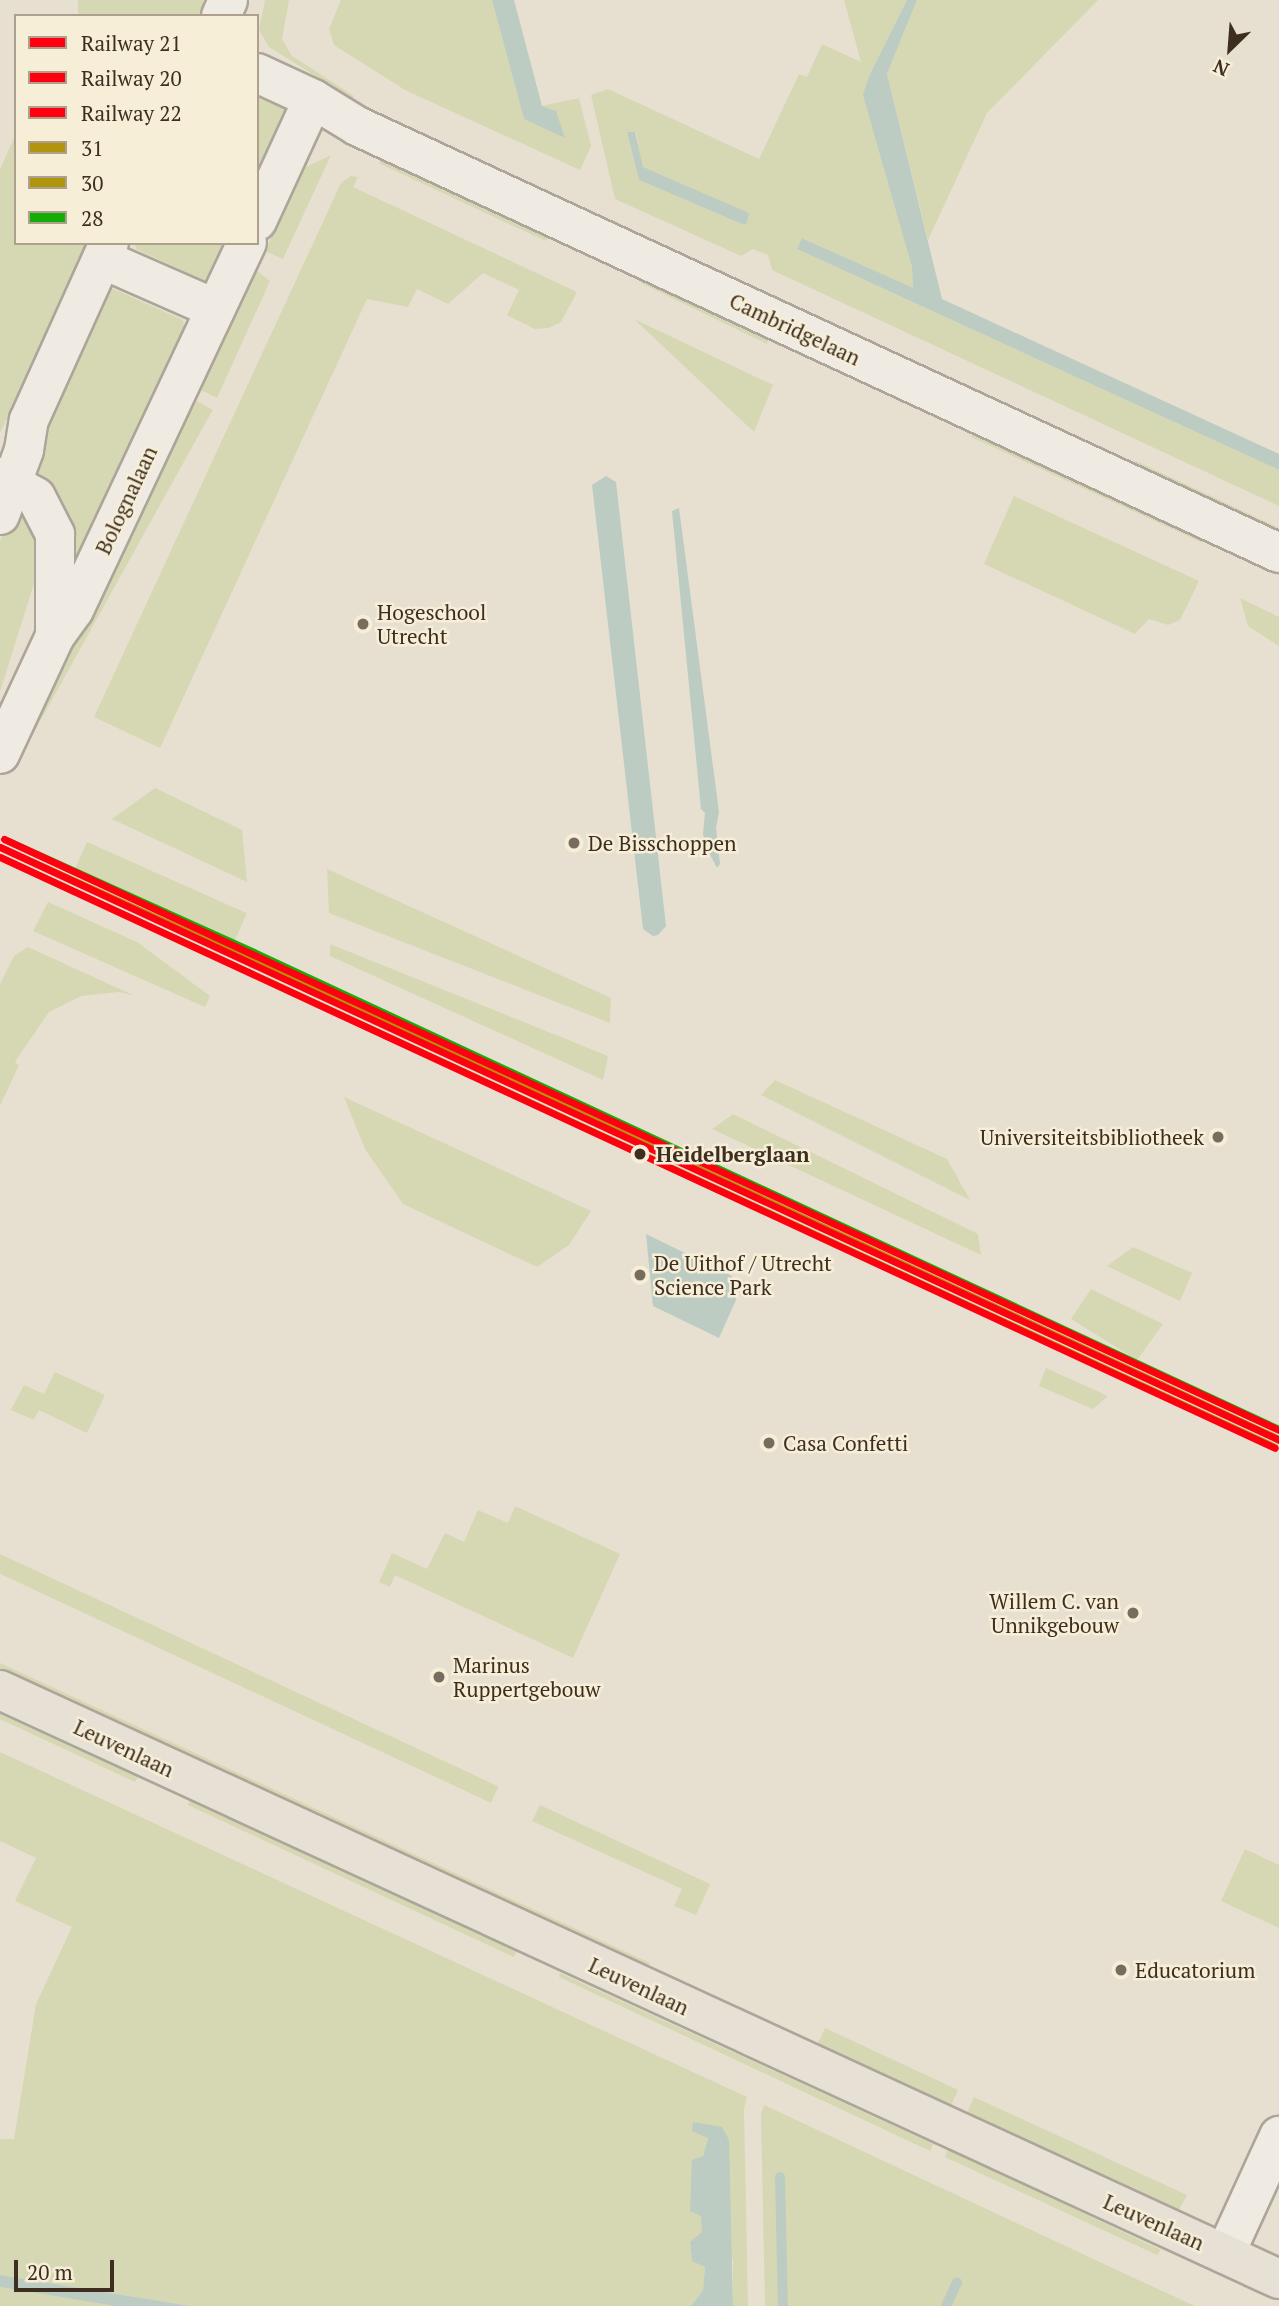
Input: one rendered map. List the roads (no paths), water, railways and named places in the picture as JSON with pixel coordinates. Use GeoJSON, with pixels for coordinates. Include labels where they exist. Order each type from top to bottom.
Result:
{"type":"FeatureCollection","features":[{"type":"Feature","properties":{"kind":"main road","name":"Leuvenlaan"},"geometry":{"type":"LineString","coordinates":[[0,1690],[1279,2279]]}},
{"type":"Feature","properties":{"kind":"street"},"geometry":{"type":"LineString","coordinates":[[259,75],[313,99],[259,217]]}},
{"type":"Feature","properties":{"kind":"street","name":"Cambridgelaan"},"geometry":{"type":"LineString","coordinates":[[313,99],[357,126],[1279,553]]}},
{"type":"Feature","properties":{"kind":"street","name":"Bolognalaan"},"geometry":{"type":"LineString","coordinates":[[0,754],[55,636],[74,610],[246,245]]}},
{"type":"Feature","properties":{"kind":"street"},"geometry":{"type":"LineString","coordinates":[[55,636],[55,534],[36,497],[2,480],[106,251],[216,309]]}},
{"type":"Feature","properties":{"kind":"street"},"geometry":{"type":"LineString","coordinates":[[1225,2254],[1279,2136]]}},
{"type":"Feature","properties":{"kind":"waterway"},"geometry":{"type":"LineString","coordinates":[[780,2177],[783,2306]]}},
{"type":"Feature","properties":{"kind":"waterway"},"geometry":{"type":"LineString","coordinates":[[946,2306],[957,2282]]}},
{"type":"Feature","properties":{"kind":"rail line","name":"22"},"geometry":{"type":"LineString","coordinates":[[4,839],[1279,1430]]}},
{"type":"Feature","properties":{"kind":"rail line","name":"21"},"geometry":{"type":"LineString","coordinates":[[0,847],[1279,1440]]}},
{"type":"Feature","properties":{"kind":"rail line","name":"20"},"geometry":{"type":"LineString","coordinates":[[0,857],[1275,1448]]}},
{"type":"Feature","properties":{"kind":"place","name":"Hogeschool Utrecht"},"geometry":{"type":"Point","coordinates":[363,624]}},
{"type":"Feature","properties":{"kind":"place","name":"De Bisschoppen"},"geometry":{"type":"Point","coordinates":[574,843]}},
{"type":"Feature","properties":{"kind":"place","name":"Universiteitsbibliotheek"},"geometry":{"type":"Point","coordinates":[1218,1137]}},
{"type":"Feature","properties":{"kind":"place","name":"Heidelberglaan"},"geometry":{"type":"Point","coordinates":[640,1154]}},
{"type":"Feature","properties":{"kind":"place","name":"De Uithof / Utrecht Science Park"},"geometry":{"type":"Point","coordinates":[640,1275]}},
{"type":"Feature","properties":{"kind":"place","name":"Casa Confetti"},"geometry":{"type":"Point","coordinates":[769,1443]}},
{"type":"Feature","properties":{"kind":"place","name":"Willem C. van Unnikgebouw"},"geometry":{"type":"Point","coordinates":[1133,1613]}},
{"type":"Feature","properties":{"kind":"place","name":"Marinus Ruppertgebouw"},"geometry":{"type":"Point","coordinates":[439,1677]}},
{"type":"Feature","properties":{"kind":"place","name":"Educatorium"},"geometry":{"type":"Point","coordinates":[1121,1970]}}]}
